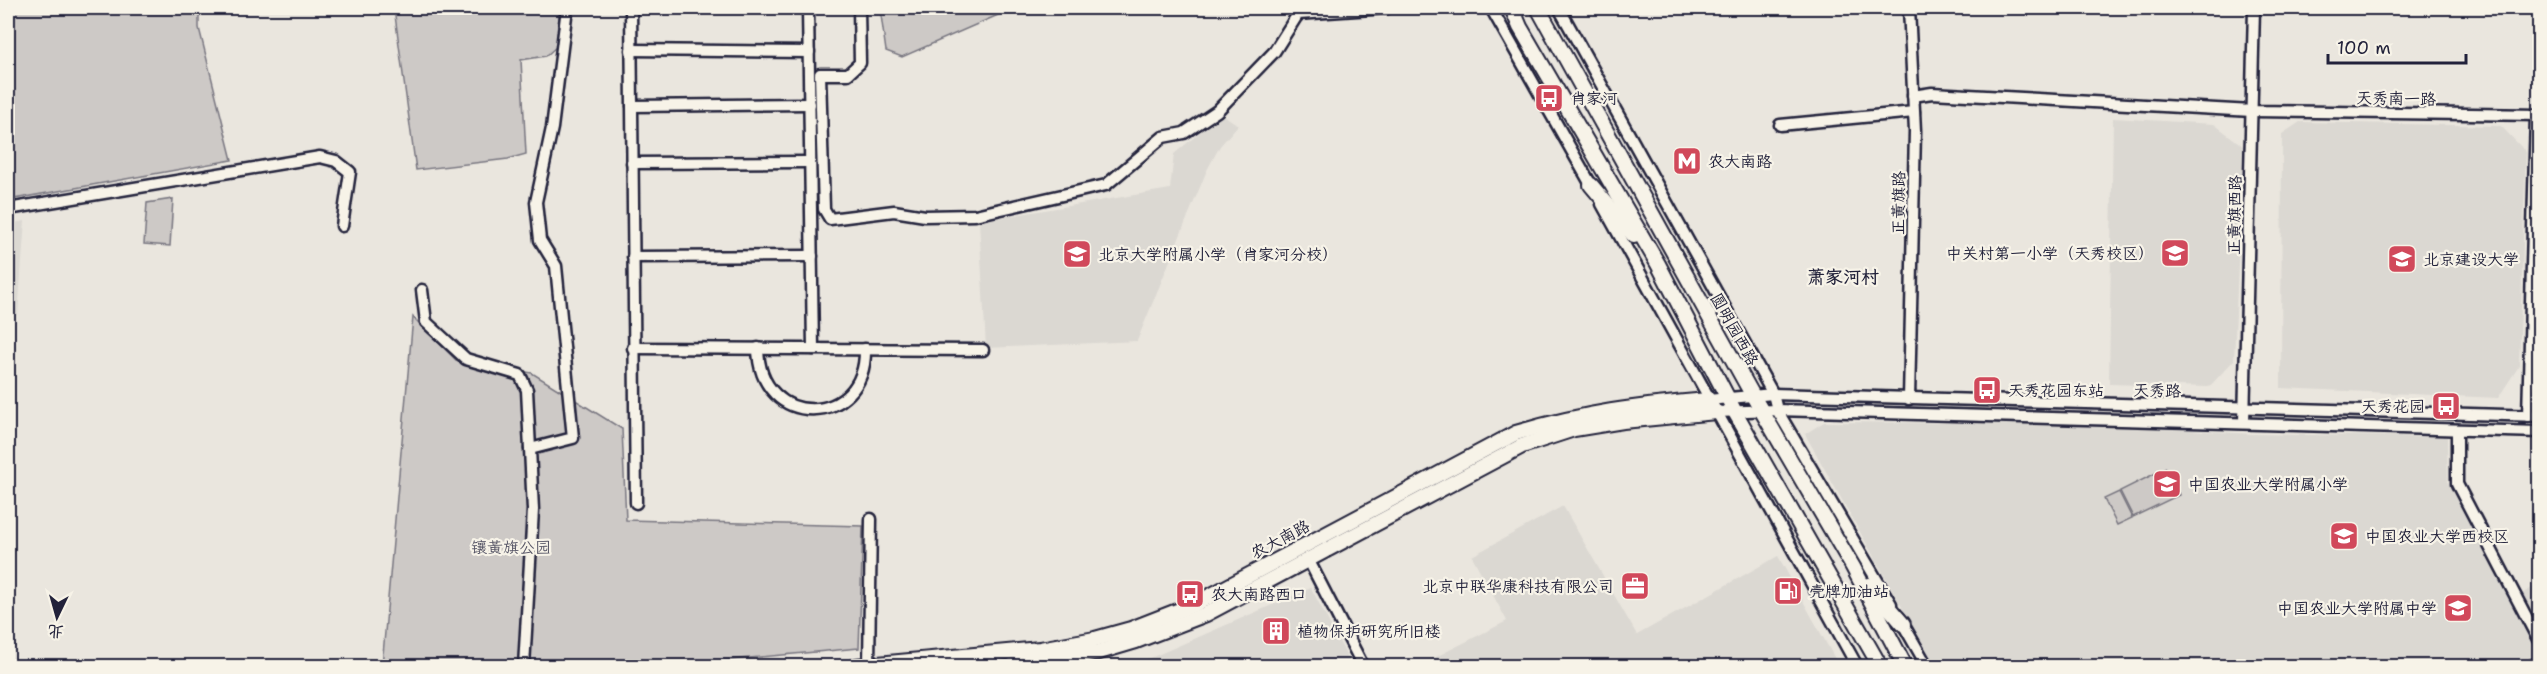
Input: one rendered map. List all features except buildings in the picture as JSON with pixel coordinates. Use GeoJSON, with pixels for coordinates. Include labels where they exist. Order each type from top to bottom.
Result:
{"type":"FeatureCollection","features":[{"type":"Feature","properties":{"kind":"main road"},"geometry":{"type":"LineString","coordinates":[[1507,8],[1658,264],[1727,398],[1880,666]]}},
{"type":"Feature","properties":{"kind":"main road"},"geometry":{"type":"LineString","coordinates":[[1512,8],[1520,27]]}},
{"type":"Feature","properties":{"kind":"main road","name":"圆明园西路"},"geometry":{"type":"LineString","coordinates":[[1540,8],[1753,396],[1854,567],[1905,666]]}},
{"type":"Feature","properties":{"kind":"main road"},"geometry":{"type":"LineString","coordinates":[[1591,185],[1658,264]]}},
{"type":"Feature","properties":{"kind":"main road","name":"农大南路"},"geometry":{"type":"LineString","coordinates":[[862,666],[1040,649],[1131,629],[1195,604],[1516,433],[1571,417],[1622,407],[1708,400]]}},
{"type":"Feature","properties":{"kind":"main road","name":"农大南路"},"geometry":{"type":"LineString","coordinates":[[1012,666],[1099,652],[1170,630],[1206,614],[1522,446],[1574,429],[1613,422],[1716,412]]}},
{"type":"Feature","properties":{"kind":"main road"},"geometry":{"type":"LineString","coordinates":[[1854,567],[1903,624]]}},
{"type":"Feature","properties":{"kind":"street"},"geometry":{"type":"LineString","coordinates":[[530,449],[573,438],[556,266],[540,240],[536,202],[552,128],[567,8]]}},
{"type":"Feature","properties":{"kind":"street"},"geometry":{"type":"LineString","coordinates":[[631,8],[636,503]]}},
{"type":"Feature","properties":{"kind":"street"},"geometry":{"type":"LineString","coordinates":[[808,8],[813,349]]}},
{"type":"Feature","properties":{"kind":"street"},"geometry":{"type":"LineString","coordinates":[[859,8],[860,63],[848,74],[820,74],[824,209],[830,219],[894,211],[925,216],[975,215],[1106,185],[1163,137],[1184,134],[1217,111],[1274,52],[1298,14],[1387,8]]}},
{"type":"Feature","properties":{"kind":"street"},"geometry":{"type":"LineString","coordinates":[[1491,8],[1857,666]]}},
{"type":"Feature","properties":{"kind":"street","name":"圆明园西路"},"geometry":{"type":"LineString","coordinates":[[1559,8],[1773,394],[1777,410]]}},
{"type":"Feature","properties":{"kind":"street","name":"正黄旗路"},"geometry":{"type":"LineString","coordinates":[[1909,8],[1914,112],[1909,399]]}},
{"type":"Feature","properties":{"kind":"street","name":"正黄旗西路"},"geometry":{"type":"LineString","coordinates":[[2244,423],[2254,8]]}},
{"type":"Feature","properties":{"kind":"street"},"geometry":{"type":"LineString","coordinates":[[631,50],[809,52]]}},
{"type":"Feature","properties":{"kind":"street","name":"天秀南一路"},"geometry":{"type":"LineString","coordinates":[[1913,96],[1932,93],[2069,99],[2252,111],[2538,115]]}},
{"type":"Feature","properties":{"kind":"street"},"geometry":{"type":"LineString","coordinates":[[632,106],[810,104]]}},
{"type":"Feature","properties":{"kind":"street"},"geometry":{"type":"LineString","coordinates":[[1780,125],[1914,112]]}},
{"type":"Feature","properties":{"kind":"street"},"geometry":{"type":"LineString","coordinates":[[2528,416],[2538,115]]}},
{"type":"Feature","properties":{"kind":"street"},"geometry":{"type":"LineString","coordinates":[[8,208],[320,157],[336,161],[350,172],[342,226]]}},
{"type":"Feature","properties":{"kind":"street"},"geometry":{"type":"LineString","coordinates":[[632,163],[810,162]]}},
{"type":"Feature","properties":{"kind":"street"},"geometry":{"type":"LineString","coordinates":[[633,257],[812,256]]}},
{"type":"Feature","properties":{"kind":"street"},"geometry":{"type":"LineString","coordinates":[[422,290],[426,322],[466,358],[520,375],[527,390],[533,510],[524,666]]}},
{"type":"Feature","properties":{"kind":"street"},"geometry":{"type":"LineString","coordinates":[[633,348],[983,350]]}},
{"type":"Feature","properties":{"kind":"street"},"geometry":{"type":"LineString","coordinates":[[758,348],[760,371],[767,387],[779,399],[794,407],[811,410],[828,408],[843,400],[855,387],[863,372],[865,349]]}},
{"type":"Feature","properties":{"kind":"street","name":"天秀路"},"geometry":{"type":"LineString","coordinates":[[1708,400],[1773,394],[2540,416]]}},
{"type":"Feature","properties":{"kind":"street"},"geometry":{"type":"LineString","coordinates":[[1777,410],[1927,666]]}},
{"type":"Feature","properties":{"kind":"street","name":"天秀路"},"geometry":{"type":"LineString","coordinates":[[1716,412],[1777,410],[2540,432]]}},
{"type":"Feature","properties":{"kind":"street"},"geometry":{"type":"LineString","coordinates":[[2457,430],[2457,484],[2540,643]]}},
{"type":"Feature","properties":{"kind":"street"},"geometry":{"type":"LineString","coordinates":[[862,666],[871,519]]}},
{"type":"Feature","properties":{"kind":"street"},"geometry":{"type":"LineString","coordinates":[[1308,559],[1363,666]]}},
{"type":"Feature","properties":{"kind":"street"},"geometry":{"type":"LineString","coordinates":[[2531,666],[2540,662]]}},
{"type":"Feature","properties":{"kind":"shaded area","name":"北京大学附属小学（肖家河分校）"},"geometry":{"type":"Polygon","coordinates":[[[1222,114],[1238,125],[1220,146],[1207,170],[1137,341],[986,348],[979,221],[1170,189],[1174,154],[1222,114]]]}},
{"type":"Feature","properties":{"kind":"shaded area","name":"中关村第一小学（天秀校区）"},"geometry":{"type":"Polygon","coordinates":[[[2113,118],[2214,124],[2243,146],[2234,360],[2209,387],[2109,384],[2113,118]]]}},
{"type":"Feature","properties":{"kind":"shaded area","name":"北京建设大学"},"geometry":{"type":"Polygon","coordinates":[[[2300,122],[2501,126],[2526,152],[2519,366],[2498,398],[2281,388],[2282,134],[2300,122]]]}},
{"type":"Feature","properties":{"kind":"shaded area"},"geometry":{"type":"Polygon","coordinates":[[[25,221],[18,315],[8,314],[8,224],[25,221]]]}},
{"type":"Feature","properties":{"kind":"shaded area","name":"中国农业大学西校区"},"geometry":{"type":"Polygon","coordinates":[[[1824,422],[2099,424],[2252,434],[2447,437],[2448,483],[2489,554],[2518,596],[2539,584],[2539,666],[1935,666],[1805,434],[1824,422]]]}},
{"type":"Feature","properties":{"kind":"shaded area"},"geometry":{"type":"Polygon","coordinates":[[[1563,506],[1637,635],[1778,556],[1839,666],[1418,666],[1507,621],[1472,556],[1563,506]]]}},
{"type":"Feature","properties":{"kind":"shaded area"},"geometry":{"type":"Polygon","coordinates":[[[1311,588],[1352,666],[1129,666],[1139,663],[1311,588]]]}},
{"type":"Feature","properties":{"kind":"green space"},"geometry":{"type":"Polygon","coordinates":[[[8,8],[199,8],[199,28],[232,160],[8,200],[8,8]]]}},
{"type":"Feature","properties":{"kind":"green space"},"geometry":{"type":"Polygon","coordinates":[[[394,8],[560,8],[556,47],[546,56],[521,60],[526,154],[508,159],[416,170],[394,8]]]}},
{"type":"Feature","properties":{"kind":"green space"},"geometry":{"type":"Polygon","coordinates":[[[880,8],[996,8],[998,15],[902,57],[886,51],[880,8]]]}},
{"type":"Feature","properties":{"kind":"green space"},"geometry":{"type":"Polygon","coordinates":[[[173,199],[170,246],[144,244],[147,203],[173,199]]]}},
{"type":"Feature","properties":{"kind":"green space","name":"镶黄旗公园"},"geometry":{"type":"Polygon","coordinates":[[[413,317],[456,360],[532,373],[622,429],[626,520],[863,526],[859,648],[664,666],[382,666],[413,317]]]}},
{"type":"Feature","properties":{"kind":"green space"},"geometry":{"type":"Polygon","coordinates":[[[2166,468],[2179,495],[2133,517],[2120,491],[2166,468]]]}},
{"type":"Feature","properties":{"kind":"green space"},"geometry":{"type":"Polygon","coordinates":[[[2119,492],[2132,518],[2117,525],[2104,499],[2119,492]]]}},
{"type":"Feature","properties":{"kind":"place","name":"肖家河"},"geometry":{"type":"Point","coordinates":[1549,98]}},
{"type":"Feature","properties":{"kind":"place","name":"农大南路"},"geometry":{"type":"Point","coordinates":[1687,161]}},
{"type":"Feature","properties":{"kind":"place","name":"中关村第一小学（天秀校区）"},"geometry":{"type":"Point","coordinates":[2175,253]}},
{"type":"Feature","properties":{"kind":"place","name":"北京大学附属小学（肖家河分校）"},"geometry":{"type":"Point","coordinates":[1077,254]}},
{"type":"Feature","properties":{"kind":"place","name":"北京建设大学"},"geometry":{"type":"Point","coordinates":[2402,259]}},
{"type":"Feature","properties":{"kind":"place","name":"天秀花园东站"},"geometry":{"type":"Point","coordinates":[1987,390]}},
{"type":"Feature","properties":{"kind":"place","name":"天秀花园"},"geometry":{"type":"Point","coordinates":[2446,406]}},
{"type":"Feature","properties":{"kind":"place","name":"中国农业大学附属小学"},"geometry":{"type":"Point","coordinates":[2167,484]}},
{"type":"Feature","properties":{"kind":"place","name":"中国农业大学西校区"},"geometry":{"type":"Point","coordinates":[2344,536]}},
{"type":"Feature","properties":{"kind":"place","name":"北京中联华康科技有限公司"},"geometry":{"type":"Point","coordinates":[1635,586]}},
{"type":"Feature","properties":{"kind":"place","name":"壳牌加油站"},"geometry":{"type":"Point","coordinates":[1788,591]}},
{"type":"Feature","properties":{"kind":"place","name":"农大南路西口"},"geometry":{"type":"Point","coordinates":[1190,594]}},
{"type":"Feature","properties":{"kind":"place","name":"中国农业大学附属中学"},"geometry":{"type":"Point","coordinates":[2458,608]}},
{"type":"Feature","properties":{"kind":"place","name":"植物保护研究所旧楼"},"geometry":{"type":"Point","coordinates":[1276,631]}},
{"type":"Feature","properties":{"kind":"district","name":"萧家河村"},"geometry":{"type":"Point","coordinates":[1843,277]}}]}
